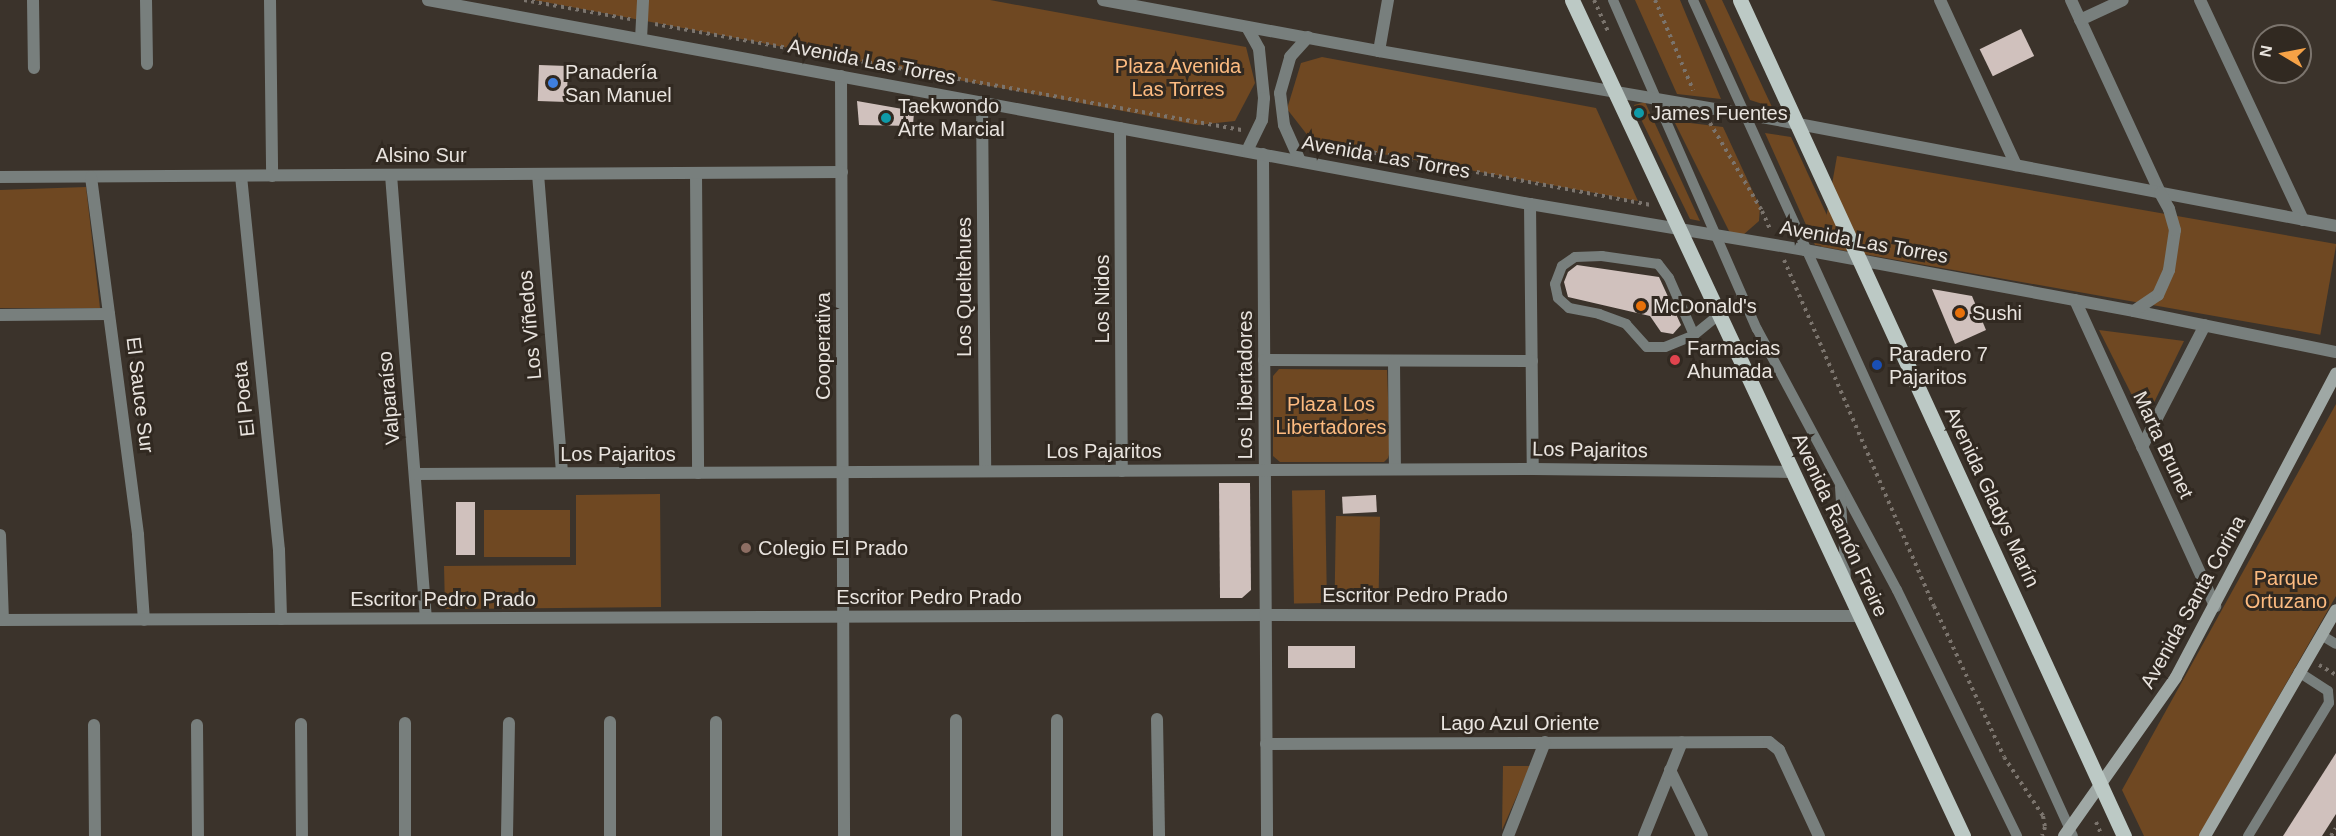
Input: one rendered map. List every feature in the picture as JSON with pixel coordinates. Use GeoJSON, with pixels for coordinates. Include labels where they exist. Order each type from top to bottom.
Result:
{"type":"FeatureCollection","features":[{"type":"Feature","properties":{"kind":"main road"},"geometry":{"type":"LineString","coordinates":[[1572,0],[1613,91],[1682,230]]}},
{"type":"Feature","properties":{"kind":"main road","name":"Avenida Gladys Marín"},"geometry":{"type":"LineString","coordinates":[[1740,0],[1862,261],[2124,836]]}},
{"type":"Feature","properties":{"kind":"main road","name":"Avenida Ramón Freire"},"geometry":{"type":"LineString","coordinates":[[1682,230],[1848,593],[1963,836]]}},
{"type":"Feature","properties":{"kind":"main road","name":"Avenida Santa Corina"},"geometry":{"type":"LineString","coordinates":[[2069,833],[2100,782],[2162,701],[2215,606],[2336,374]]}},
{"type":"Feature","properties":{"kind":"main road"},"geometry":{"type":"LineString","coordinates":[[2205,836],[2336,610]]}},
{"type":"Feature","properties":{"kind":"street"},"geometry":{"type":"LineString","coordinates":[[33,0],[34,69]]}},
{"type":"Feature","properties":{"kind":"street"},"geometry":{"type":"LineString","coordinates":[[146,0],[147,64]]}},
{"type":"Feature","properties":{"kind":"street"},"geometry":{"type":"LineString","coordinates":[[270,0],[272,176]]}},
{"type":"Feature","properties":{"kind":"street","name":"Avenida Las Torres"},"geometry":{"type":"LineString","coordinates":[[428,0],[1530,204],[1805,250],[2134,311],[2336,352]]}},
{"type":"Feature","properties":{"kind":"street"},"geometry":{"type":"LineString","coordinates":[[641,39],[643,0]]}},
{"type":"Feature","properties":{"kind":"street"},"geometry":{"type":"LineString","coordinates":[[1103,0],[1136,3],[1247,27],[1798,123],[2336,226]]}},
{"type":"Feature","properties":{"kind":"street"},"geometry":{"type":"LineString","coordinates":[[1380,51],[1388,0]]}},
{"type":"Feature","properties":{"kind":"street"},"geometry":{"type":"LineString","coordinates":[[1940,0],[2016,165]]}},
{"type":"Feature","properties":{"kind":"street"},"geometry":{"type":"LineString","coordinates":[[2071,0],[2169,209],[2175,230],[2169,270],[2158,295],[2134,311]]}},
{"type":"Feature","properties":{"kind":"street"},"geometry":{"type":"LineString","coordinates":[[2080,20],[2123,0]]}},
{"type":"Feature","properties":{"kind":"street"},"geometry":{"type":"LineString","coordinates":[[2200,0],[2303,220]]}},
{"type":"Feature","properties":{"kind":"street"},"geometry":{"type":"LineString","coordinates":[[1247,27],[1258,49],[1263,109],[1257,133],[1247,152]]}},
{"type":"Feature","properties":{"kind":"street"},"geometry":{"type":"LineString","coordinates":[[1300,161],[1281,113],[1282,80],[1290,57],[1308,38]]}},
{"type":"Feature","properties":{"kind":"street","name":"Cooperativa"},"geometry":{"type":"LineString","coordinates":[[841,76],[844,836]]}},
{"type":"Feature","properties":{"kind":"street","name":"Los Queltehues"},"geometry":{"type":"LineString","coordinates":[[982,102],[985,471]]}},
{"type":"Feature","properties":{"kind":"street","name":"Los Nidos"},"geometry":{"type":"LineString","coordinates":[[1120,128],[1122,471]]}},
{"type":"Feature","properties":{"kind":"street","name":"Los Libertadores"},"geometry":{"type":"LineString","coordinates":[[1263,154],[1266,836]]}},
{"type":"Feature","properties":{"kind":"street","name":"Alsino Sur"},"geometry":{"type":"LineString","coordinates":[[0,177],[842,172]]}},
{"type":"Feature","properties":{"kind":"street"},"geometry":{"type":"LineString","coordinates":[[696,173],[698,473]]}},
{"type":"Feature","properties":{"kind":"street","name":"Los Viñedos"},"geometry":{"type":"LineString","coordinates":[[538,174],[562,473]]}},
{"type":"Feature","properties":{"kind":"street","name":"Valparaíso"},"geometry":{"type":"LineString","coordinates":[[391,175],[426,618]]}},
{"type":"Feature","properties":{"kind":"street","name":"El Poeta"},"geometry":{"type":"LineString","coordinates":[[241,176],[279,550],[281,619]]}},
{"type":"Feature","properties":{"kind":"street","name":"El Sauce Sur"},"geometry":{"type":"LineString","coordinates":[[91,177],[140,553],[144,620]]}},
{"type":"Feature","properties":{"kind":"street"},"geometry":{"type":"LineString","coordinates":[[1530,204],[1533,469]]}},
{"type":"Feature","properties":{"kind":"street","name":"Marta Brunet"},"geometry":{"type":"LineString","coordinates":[[2075,300],[2215,606]]}},
{"type":"Feature","properties":{"kind":"street"},"geometry":{"type":"LineString","coordinates":[[0,315],[110,314]]}},
{"type":"Feature","properties":{"kind":"street"},"geometry":{"type":"LineString","coordinates":[[2142,447],[2205,325]]}},
{"type":"Feature","properties":{"kind":"street"},"geometry":{"type":"LineString","coordinates":[[1264,360],[1532,361]]}},
{"type":"Feature","properties":{"kind":"street"},"geometry":{"type":"LineString","coordinates":[[1394,361],[1395,469]]}},
{"type":"Feature","properties":{"kind":"street","name":"Los Pajaritos"},"geometry":{"type":"LineString","coordinates":[[414,474],[1395,469],[1794,472]]}},
{"type":"Feature","properties":{"kind":"street"},"geometry":{"type":"LineString","coordinates":[[0,535],[2,620]]}},
{"type":"Feature","properties":{"kind":"street","name":"Escritor Pedro Prado"},"geometry":{"type":"LineString","coordinates":[[2,620],[1265,615],[1859,616]]}},
{"type":"Feature","properties":{"kind":"street"},"geometry":{"type":"LineString","coordinates":[[1157,719],[1158,836]]}},
{"type":"Feature","properties":{"kind":"street"},"geometry":{"type":"LineString","coordinates":[[956,720],[956,836]]}},
{"type":"Feature","properties":{"kind":"street"},"geometry":{"type":"LineString","coordinates":[[1057,720],[1057,836]]}},
{"type":"Feature","properties":{"kind":"street"},"geometry":{"type":"LineString","coordinates":[[610,722],[610,836]]}},
{"type":"Feature","properties":{"kind":"street"},"geometry":{"type":"LineString","coordinates":[[716,722],[716,836]]}},
{"type":"Feature","properties":{"kind":"street"},"geometry":{"type":"LineString","coordinates":[[405,723],[405,836]]}},
{"type":"Feature","properties":{"kind":"street"},"geometry":{"type":"LineString","coordinates":[[507,836],[508,723]]}},
{"type":"Feature","properties":{"kind":"street"},"geometry":{"type":"LineString","coordinates":[[301,724],[302,836]]}},
{"type":"Feature","properties":{"kind":"street"},"geometry":{"type":"LineString","coordinates":[[94,725],[95,836]]}},
{"type":"Feature","properties":{"kind":"street"},"geometry":{"type":"LineString","coordinates":[[197,725],[198,836]]}},
{"type":"Feature","properties":{"kind":"street","name":"Lago Azul Oriente"},"geometry":{"type":"LineString","coordinates":[[1266,744],[1764,741],[1773,743],[1779,750],[1819,836]]}},
{"type":"Feature","properties":{"kind":"street"},"geometry":{"type":"LineString","coordinates":[[1508,836],[1545,742]]}},
{"type":"Feature","properties":{"kind":"street"},"geometry":{"type":"LineString","coordinates":[[1644,836],[1682,742]]}},
{"type":"Feature","properties":{"kind":"street"},"geometry":{"type":"LineString","coordinates":[[1670,770],[1702,836]]}},
{"type":"Feature","properties":{"kind":"lane"},"geometry":{"type":"LineString","coordinates":[[1613,0],[1757,329],[1897,590],[2017,836]]}},
{"type":"Feature","properties":{"kind":"lane"},"geometry":{"type":"LineString","coordinates":[[1693,0],[2069,833]]}},
{"type":"Feature","properties":{"kind":"lane"},"geometry":{"type":"LineString","coordinates":[[1694,335],[1669,278],[1658,264],[1602,256],[1575,257],[1562,266],[1556,284],[1558,298],[1569,308],[1599,314],[1626,324],[1647,347],[1665,347],[1694,335],[1720,314]]}},
{"type":"Feature","properties":{"kind":"lane"},"geometry":{"type":"LineString","coordinates":[[1840,484],[1848,593]]}},
{"type":"Feature","properties":{"kind":"lane"},"geometry":{"type":"LineString","coordinates":[[2321,635],[2336,644]]}},
{"type":"Feature","properties":{"kind":"lane"},"geometry":{"type":"LineString","coordinates":[[2248,836],[2329,703],[2328,691],[2299,672]]}},
{"type":"Feature","properties":{"kind":"path"},"geometry":{"type":"LineString","coordinates":[[524,0],[1257,133]]}},
{"type":"Feature","properties":{"kind":"path"},"geometry":{"type":"LineString","coordinates":[[1655,0],[1700,106],[1762,211],[1934,606],[2004,757],[2043,816],[2045,827],[2042,836]]}},
{"type":"Feature","properties":{"kind":"path"},"geometry":{"type":"LineString","coordinates":[[1289,137],[1671,209]]}},
{"type":"Feature","properties":{"kind":"path"},"geometry":{"type":"LineString","coordinates":[[2096,822],[2102,836]]}},
{"type":"Feature","properties":{"kind":"path"},"geometry":{"type":"LineString","coordinates":[[2331,836],[2336,828]]}},
{"type":"Feature","properties":{"kind":"green space","name":"Plaza Avenida Las Torres"},"geometry":{"type":"Polygon","coordinates":[[[534,0],[990,0],[1246,47],[1255,83],[1235,121],[1197,125],[534,0]]]}},
{"type":"Feature","properties":{"kind":"green space"},"geometry":{"type":"Polygon","coordinates":[[[1635,0],[1680,0],[1721,99],[1677,94],[1635,0]]]}},
{"type":"Feature","properties":{"kind":"green space"},"geometry":{"type":"Polygon","coordinates":[[[1705,0],[1722,0],[1772,107],[1750,100],[1705,0]]]}},
{"type":"Feature","properties":{"kind":"green space","name":"Plaza Avenida Las Torres"},"geometry":{"type":"Polygon","coordinates":[[[1322,57],[1596,108],[1638,201],[1312,141],[1287,109],[1301,63],[1322,57]]]}},
{"type":"Feature","properties":{"kind":"green space"},"geometry":{"type":"Polygon","coordinates":[[[1645,102],[1700,221],[1690,219],[1634,105],[1645,102]]]}},
{"type":"Feature","properties":{"kind":"green space"},"geometry":{"type":"Polygon","coordinates":[[[1674,121],[1723,127],[1760,207],[1759,221],[1743,235],[1730,233],[1674,121]]]}},
{"type":"Feature","properties":{"kind":"green space"},"geometry":{"type":"Polygon","coordinates":[[[1765,133],[1791,137],[1836,235],[1825,246],[1815,245],[1765,133]]]}},
{"type":"Feature","properties":{"kind":"green space"},"geometry":{"type":"Polygon","coordinates":[[[1837,156],[2336,244],[2320,335],[1821,247],[1837,156]]]}},
{"type":"Feature","properties":{"kind":"green space"},"geometry":{"type":"Polygon","coordinates":[[[86,187],[100,308],[0,308],[0,190],[86,187]]]}},
{"type":"Feature","properties":{"kind":"green space"},"geometry":{"type":"Polygon","coordinates":[[[2099,330],[2184,341],[2145,421],[2099,330]]]}},
{"type":"Feature","properties":{"kind":"green space","name":"Plaza Los Libertadores"},"geometry":{"type":"Polygon","coordinates":[[[1279,369],[1387,370],[1390,451],[1388,458],[1384,462],[1280,462],[1273,456],[1273,376],[1279,369]]]}},
{"type":"Feature","properties":{"kind":"green space","name":"Parque Ortuzano"},"geometry":{"type":"Polygon","coordinates":[[[2336,404],[2336,596],[2199,836],[2144,836],[2122,790],[2336,404]]]}},
{"type":"Feature","properties":{"kind":"green space"},"geometry":{"type":"Polygon","coordinates":[[[1325,490],[1327,603],[1294,604],[1292,491],[1325,490]]]}},
{"type":"Feature","properties":{"kind":"green space"},"geometry":{"type":"Polygon","coordinates":[[[660,494],[661,607],[445,609],[444,566],[576,565],[576,495],[660,494]]]}},
{"type":"Feature","properties":{"kind":"green space"},"geometry":{"type":"Polygon","coordinates":[[[484,510],[570,510],[570,557],[484,557],[484,510]]]}},
{"type":"Feature","properties":{"kind":"green space"},"geometry":{"type":"Polygon","coordinates":[[[1336,516],[1380,517],[1379,592],[1335,591],[1336,516]]]}},
{"type":"Feature","properties":{"kind":"green space"},"geometry":{"type":"Polygon","coordinates":[[[1503,766],[1530,766],[1502,830],[1503,766]]]}},
{"type":"Feature","properties":{"kind":"building"},"geometry":{"type":"Polygon","coordinates":[[[2021,29],[2034,56],[1993,76],[1980,49],[2021,29]]]}},
{"type":"Feature","properties":{"kind":"building","name":"Panadería San Manuel"},"geometry":{"type":"Polygon","coordinates":[[[539,65],[568,66],[567,102],[538,101],[539,65]]]}},
{"type":"Feature","properties":{"kind":"building","name":"Taekwondo Arte Marcial"},"geometry":{"type":"Polygon","coordinates":[[[857,101],[914,111],[913,126],[859,125],[857,101]]]}},
{"type":"Feature","properties":{"kind":"building","name":"McDonald's"},"geometry":{"type":"Polygon","coordinates":[[[1577,265],[1659,277],[1681,325],[1673,334],[1661,332],[1650,316],[1568,297],[1564,282],[1568,272],[1577,265]]]}},
{"type":"Feature","properties":{"kind":"building","name":"Sushi"},"geometry":{"type":"Polygon","coordinates":[[[1932,289],[1972,296],[1986,330],[1955,344],[1932,289]]]}},
{"type":"Feature","properties":{"kind":"building"},"geometry":{"type":"Polygon","coordinates":[[[1219,483],[1250,483],[1251,590],[1242,598],[1220,598],[1219,483]]]}},
{"type":"Feature","properties":{"kind":"building"},"geometry":{"type":"Polygon","coordinates":[[[1376,495],[1377,512],[1343,514],[1342,497],[1376,495]]]}},
{"type":"Feature","properties":{"kind":"building"},"geometry":{"type":"Polygon","coordinates":[[[456,502],[475,502],[475,555],[456,555],[456,502]]]}},
{"type":"Feature","properties":{"kind":"building"},"geometry":{"type":"Polygon","coordinates":[[[1288,646],[1355,646],[1355,668],[1288,668],[1288,646]]]}},
{"type":"Feature","properties":{"kind":"building"},"geometry":{"type":"Polygon","coordinates":[[[2336,753],[2336,814],[2322,836],[2283,836],[2336,753]]]}},
{"type":"Feature","properties":{"kind":"place","name":"Panadería San Manuel"},"geometry":{"type":"Point","coordinates":[553,83]}},
{"type":"Feature","properties":{"kind":"place","name":"James Fuentes"},"geometry":{"type":"Point","coordinates":[1639,113]}},
{"type":"Feature","properties":{"kind":"place","name":"Taekwondo Arte Marcial"},"geometry":{"type":"Point","coordinates":[886,118]}},
{"type":"Feature","properties":{"kind":"place","name":"McDonald's"},"geometry":{"type":"Point","coordinates":[1641,306]}},
{"type":"Feature","properties":{"kind":"place","name":"Sushi"},"geometry":{"type":"Point","coordinates":[1960,313]}},
{"type":"Feature","properties":{"kind":"place","name":"Farmacias Ahumada"},"geometry":{"type":"Point","coordinates":[1675,360]}},
{"type":"Feature","properties":{"kind":"place","name":"Paradero 7 Pajaritos"},"geometry":{"type":"Point","coordinates":[1877,365]}},
{"type":"Feature","properties":{"kind":"place","name":"Colegio El Prado"},"geometry":{"type":"Point","coordinates":[746,548]}}]}
